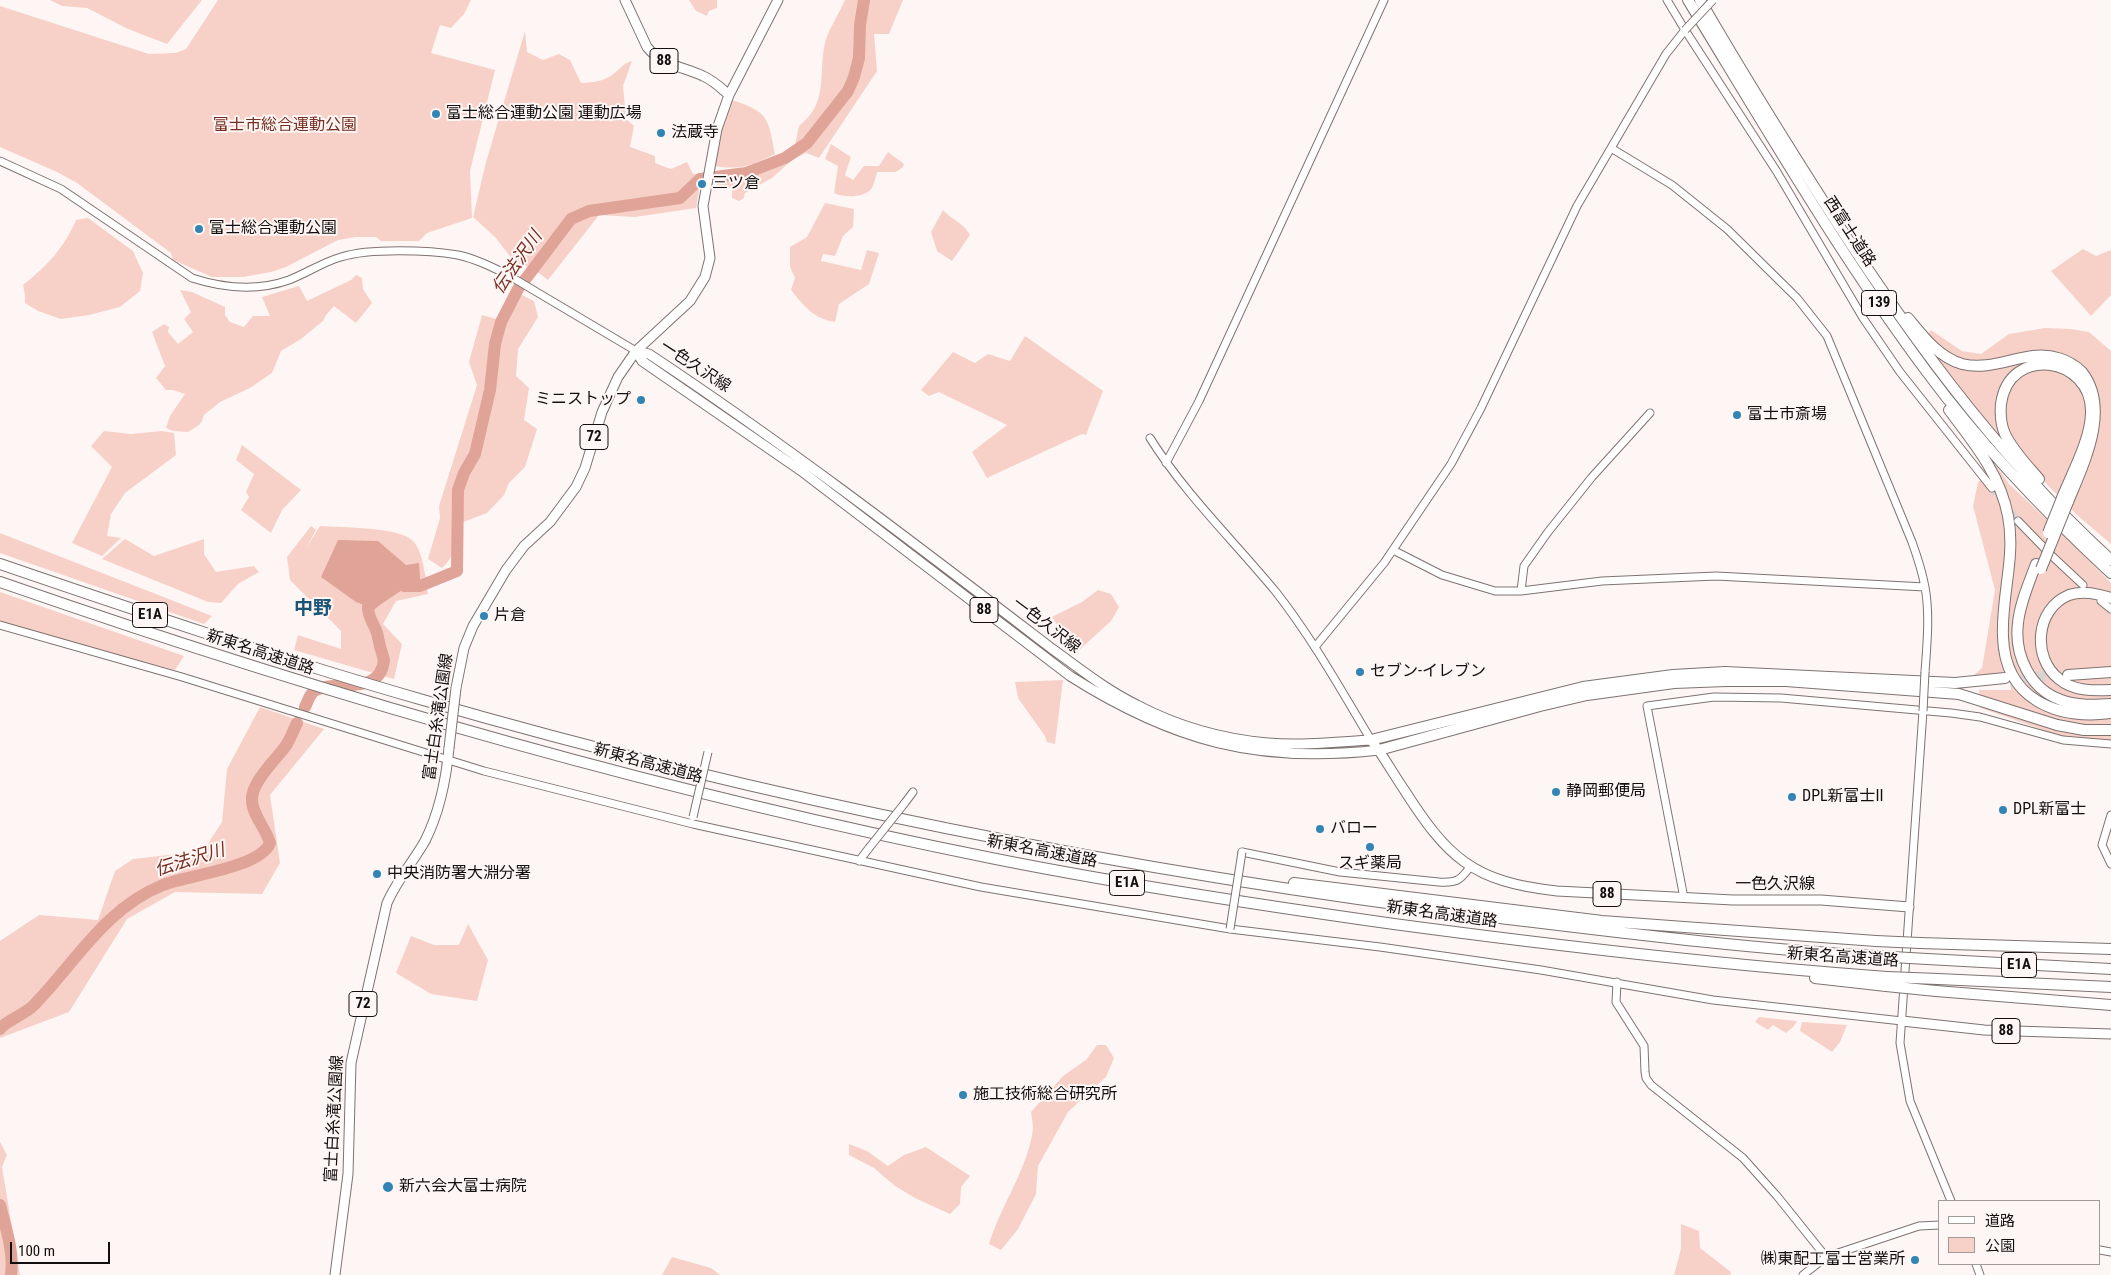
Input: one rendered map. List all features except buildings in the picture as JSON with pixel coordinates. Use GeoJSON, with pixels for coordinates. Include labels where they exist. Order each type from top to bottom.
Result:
{"type":"FeatureCollection","features":[{"type":"Feature","properties":{"kind":"highway","name":"西富士道路"},"geometry":{"type":"LineString","coordinates":[[1688,0],[1783,156],[1851,255],[1927,372],[1974,431],[2063,527],[2111,573]]}},
{"type":"Feature","properties":{"kind":"highway","name":"西富士道路"},"geometry":{"type":"LineString","coordinates":[[1700,0],[1851,255],[1987,431],[2022,471],[2111,560]]}},
{"type":"Feature","properties":{"kind":"highway"},"geometry":{"type":"LineString","coordinates":[[1851,255],[1930,344],[1949,359],[1963,364],[1991,365],[2026,357],[2048,356],[2065,360],[2077,366],[2087,377],[2098,401],[2097,428],[2021,605],[2018,622],[2019,652],[2024,666],[2041,688],[2062,701],[2076,704],[2111,704]]}},
{"type":"Feature","properties":{"kind":"highway"},"geometry":{"type":"LineString","coordinates":[[1851,255],[1926,380],[1981,452],[2000,488],[2008,517],[2011,552],[2003,613],[2003,638],[2007,661],[2014,675],[2034,699],[2057,711],[2083,715],[2111,713]]}},
{"type":"Feature","properties":{"kind":"highway"},"geometry":{"type":"LineString","coordinates":[[2065,500],[2089,430],[2091,405],[2088,394],[2071,372],[2049,364],[2034,364],[2018,372],[2005,389],[2000,415],[2005,433],[2014,450],[2050,491],[2111,553]]}},
{"type":"Feature","properties":{"kind":"highway","name":"新東名高速道路"},"geometry":{"type":"LineString","coordinates":[[0,564],[161,619],[301,663],[622,754],[717,777],[977,834],[1132,864],[1403,906],[1599,930],[1875,956],[2111,970]]}},
{"type":"Feature","properties":{"kind":"highway"},"geometry":{"type":"LineString","coordinates":[[2038,567],[2024,622],[2023,639],[2029,663],[2043,682],[2053,690],[2064,695],[2092,699],[2111,698]]}},
{"type":"Feature","properties":{"kind":"highway","name":"新東名高速道路"},"geometry":{"type":"LineString","coordinates":[[0,582],[293,679],[618,772],[751,806],[992,859],[1189,894],[1562,946],[1886,981],[1938,980],[2111,987]]}},
{"type":"Feature","properties":{"kind":"highway"},"geometry":{"type":"LineString","coordinates":[[2106,599],[2084,592],[2069,595],[2059,601],[2052,608],[2042,625],[2040,641],[2044,659],[2059,680],[2084,690],[2111,690]]}},
{"type":"Feature","properties":{"kind":"highway"},"geometry":{"type":"LineString","coordinates":[[1371,740],[1583,687],[1673,675],[1725,672],[1777,673],[1955,683],[2006,678]]}},
{"type":"Feature","properties":{"kind":"highway"},"geometry":{"type":"LineString","coordinates":[[2068,675],[2111,672]]}},
{"type":"Feature","properties":{"kind":"highway"},"geometry":{"type":"LineString","coordinates":[[1379,750],[1587,695],[1674,683],[1726,681],[1786,681],[1959,694],[2056,725],[2084,730],[2111,730]]}},
{"type":"Feature","properties":{"kind":"highway"},"geometry":{"type":"LineString","coordinates":[[1132,864],[1602,921],[1876,941],[2111,949]]}},
{"type":"Feature","properties":{"kind":"highway"},"geometry":{"type":"LineString","coordinates":[[1886,981],[1936,991],[2111,1005]]}},
{"type":"Feature","properties":{"kind":"main road","name":"88"},"geometry":{"type":"LineString","coordinates":[[625,0],[652,53],[663,60],[703,76],[729,95]]}},
{"type":"Feature","properties":{"kind":"main road","name":"富士白糸滝公園線"},"geometry":{"type":"LineString","coordinates":[[336,1275],[348,1174],[350,1082],[354,1047],[387,903],[396,885],[424,842],[442,802],[456,688],[464,648],[473,626],[514,558],[550,522],[576,487],[585,468],[602,412],[618,377],[636,351],[690,301],[705,278],[710,258],[703,206],[717,129],[729,95],[778,0]]}},
{"type":"Feature","properties":{"kind":"main road","name":"一色久沢線"},"geometry":{"type":"LineString","coordinates":[[636,351],[649,354],[805,461],[1051,648],[1088,675],[1137,705],[1180,723],[1234,738],[1270,743],[1371,740],[1427,825],[1445,846],[1470,867],[1487,876],[1530,888],[1684,898],[1821,900],[1910,907]]}},
{"type":"Feature","properties":{"kind":"main road","name":"一色久沢線"},"geometry":{"type":"LineString","coordinates":[[636,351],[642,361],[800,470],[1063,671],[1107,700],[1134,714],[1178,731],[1205,740],[1253,750],[1312,755],[1379,750]]}},
{"type":"Feature","properties":{"kind":"main road","name":"88"},"geometry":{"type":"LineString","coordinates":[[1902,1021],[1984,1030],[2111,1034]]}},
{"type":"Feature","properties":{"kind":"street"},"geometry":{"type":"LineString","coordinates":[[1166,463],[1199,402],[1384,0]]}},
{"type":"Feature","properties":{"kind":"street"},"geometry":{"type":"LineString","coordinates":[[1667,0],[1777,172],[1868,326],[1900,372],[1992,488]]}},
{"type":"Feature","properties":{"kind":"street"},"geometry":{"type":"LineString","coordinates":[[1316,647],[1393,550],[1451,464],[1481,408],[1577,206],[1666,54],[1713,0]]}},
{"type":"Feature","properties":{"kind":"street"},"geometry":{"type":"LineString","coordinates":[[1611,148],[1672,185],[1727,229],[1797,298],[1827,336],[1912,542],[1925,588],[1928,617],[1900,1043],[1910,1101],[1951,1200]]}},
{"type":"Feature","properties":{"kind":"street"},"geometry":{"type":"LineString","coordinates":[[0,161],[61,189],[192,278],[209,283],[248,287],[277,283],[342,256],[378,251],[457,255],[508,275],[636,351]]}},
{"type":"Feature","properties":{"kind":"street"},"geometry":{"type":"LineString","coordinates":[[1521,591],[1524,566],[1548,532],[1592,477],[1650,413]]}},
{"type":"Feature","properties":{"kind":"street"},"geometry":{"type":"LineString","coordinates":[[1150,438],[1166,463],[1276,593],[1316,647],[1371,740]]}},
{"type":"Feature","properties":{"kind":"street"},"geometry":{"type":"LineString","coordinates":[[2018,520],[2083,585]]}},
{"type":"Feature","properties":{"kind":"street"},"geometry":{"type":"LineString","coordinates":[[1393,550],[1442,575],[1495,591],[1521,591],[1602,581],[1716,576],[1925,588]]}},
{"type":"Feature","properties":{"kind":"street"},"geometry":{"type":"LineString","coordinates":[[2106,599],[2111,609]]}},
{"type":"Feature","properties":{"kind":"street"},"geometry":{"type":"LineString","coordinates":[[0,625],[182,677],[484,771],[859,861],[980,887],[1230,929],[1380,947],[1617,982],[1751,1005],[1902,1021]]}},
{"type":"Feature","properties":{"kind":"street"},"geometry":{"type":"LineString","coordinates":[[1684,898],[1646,706],[1714,697],[1781,698],[1980,717],[2063,740],[2111,744]]}},
{"type":"Feature","properties":{"kind":"street"},"geometry":{"type":"LineString","coordinates":[[693,821],[708,749]]}},
{"type":"Feature","properties":{"kind":"street"},"geometry":{"type":"LineString","coordinates":[[859,861],[913,792]]}},
{"type":"Feature","properties":{"kind":"street"},"geometry":{"type":"LineString","coordinates":[[2111,815],[2102,845],[2111,864]]}},
{"type":"Feature","properties":{"kind":"street"},"geometry":{"type":"LineString","coordinates":[[1230,929],[1242,852],[1340,872],[1453,883],[1463,876],[1470,867]]}},
{"type":"Feature","properties":{"kind":"street"},"geometry":{"type":"LineString","coordinates":[[1617,982],[1616,1002],[1644,1046],[1646,1078],[1651,1085],[1743,1158],[1777,1196],[1826,1257]]}},
{"type":"Feature","properties":{"kind":"street"},"geometry":{"type":"LineString","coordinates":[[1803,1275],[1826,1257],[1919,1226],[1938,1225]]}},
{"type":"Feature","properties":{"kind":"green space"},"geometry":{"type":"Polygon","coordinates":[[[50,0],[202,0],[167,44],[128,29],[87,8],[62,6],[50,0]]]}},
{"type":"Feature","properties":{"kind":"green space","name":"富士市総合運動公園"},"geometry":{"type":"Polygon","coordinates":[[[218,0],[471,0],[464,14],[451,28],[440,25],[431,53],[495,70],[470,171],[472,218],[427,233],[419,241],[381,241],[376,237],[356,237],[338,240],[286,267],[271,272],[243,277],[212,277],[173,260],[171,253],[77,183],[0,147],[0,6],[149,54],[176,53],[186,49],[218,0]]]}},
{"type":"Feature","properties":{"kind":"green space"},"geometry":{"type":"Polygon","coordinates":[[[689,0],[717,0],[717,8],[709,11],[707,16],[696,11],[689,0]]]}},
{"type":"Feature","properties":{"kind":"green space"},"geometry":{"type":"Polygon","coordinates":[[[845,0],[903,0],[889,34],[874,34],[877,71],[819,158],[806,153],[792,160],[772,178],[745,193],[744,198],[739,201],[732,198],[732,188],[717,189],[716,173],[746,176],[794,150],[799,126],[815,108],[819,98],[825,43],[845,0]]]}},
{"type":"Feature","properties":{"kind":"green space"},"geometry":{"type":"Polygon","coordinates":[[[525,31],[527,52],[543,60],[559,54],[570,60],[581,83],[605,79],[632,61],[623,86],[626,119],[634,126],[630,147],[655,156],[655,163],[671,169],[687,162],[693,174],[702,174],[696,208],[635,217],[599,215],[548,280],[531,267],[516,264],[495,237],[473,217],[486,162],[525,31]]]}},
{"type":"Feature","properties":{"kind":"green space"},"geometry":{"type":"Polygon","coordinates":[[[732,100],[753,108],[765,118],[771,132],[775,154],[746,166],[732,168],[714,166],[723,119],[732,100]]]}},
{"type":"Feature","properties":{"kind":"green space"},"geometry":{"type":"Polygon","coordinates":[[[831,144],[851,157],[845,175],[853,180],[864,166],[879,166],[888,152],[904,164],[896,172],[877,172],[872,188],[865,194],[854,196],[838,195],[834,193],[838,166],[825,159],[831,144]]]}},
{"type":"Feature","properties":{"kind":"green space"},"geometry":{"type":"Polygon","coordinates":[[[825,203],[854,209],[853,227],[843,236],[835,256],[823,254],[821,261],[861,270],[867,250],[879,253],[869,284],[839,304],[835,322],[815,315],[791,290],[795,278],[790,267],[790,247],[807,237],[825,203]]]}},
{"type":"Feature","properties":{"kind":"green space"},"geometry":{"type":"Polygon","coordinates":[[[943,210],[965,227],[970,235],[952,261],[937,251],[931,232],[943,210]]]}},
{"type":"Feature","properties":{"kind":"green space"},"geometry":{"type":"Polygon","coordinates":[[[88,218],[133,251],[143,273],[140,291],[120,307],[89,315],[61,319],[38,311],[25,303],[23,285],[54,256],[76,220],[88,218]]]}},
{"type":"Feature","properties":{"kind":"green space"},"geometry":{"type":"Polygon","coordinates":[[[2083,249],[2096,256],[2111,250],[2111,295],[2091,316],[2051,271],[2083,249]]]}},
{"type":"Feature","properties":{"kind":"green space"},"geometry":{"type":"Polygon","coordinates":[[[356,275],[362,278],[363,289],[372,303],[356,323],[334,306],[323,321],[301,339],[281,351],[272,373],[250,388],[220,402],[204,415],[199,425],[188,432],[173,431],[166,428],[170,416],[185,394],[166,390],[156,378],[165,366],[152,332],[164,324],[169,327],[168,332],[178,344],[193,332],[184,319],[191,312],[180,290],[192,292],[225,307],[225,315],[230,322],[244,327],[253,316],[270,316],[262,297],[299,286],[307,301],[351,280],[356,275]]]}},
{"type":"Feature","properties":{"kind":"green space"},"geometry":{"type":"Polygon","coordinates":[[[520,294],[534,301],[538,317],[518,349],[516,376],[529,388],[524,420],[537,429],[525,467],[509,483],[504,495],[487,513],[458,524],[457,536],[450,559],[442,568],[428,559],[440,518],[439,506],[477,385],[469,362],[482,315],[496,319],[507,317],[510,302],[520,294]]]}},
{"type":"Feature","properties":{"kind":"green space"},"geometry":{"type":"Polygon","coordinates":[[[2045,328],[2089,332],[2111,351],[2111,544],[2077,515],[1983,419],[1922,342],[1931,330],[1962,351],[1981,354],[2009,334],[2045,328]]]}},
{"type":"Feature","properties":{"kind":"green space"},"geometry":{"type":"Polygon","coordinates":[[[1025,336],[1103,391],[1086,435],[1082,434],[987,478],[972,452],[1007,425],[939,392],[929,396],[921,390],[953,352],[975,363],[988,354],[1010,361],[1025,336]]]}},
{"type":"Feature","properties":{"kind":"green space"},"geometry":{"type":"Polygon","coordinates":[[[104,431],[131,434],[162,431],[174,433],[176,455],[125,493],[111,514],[107,536],[121,538],[102,556],[72,543],[112,467],[91,446],[104,431]]]}},
{"type":"Feature","properties":{"kind":"green space"},"geometry":{"type":"Polygon","coordinates":[[[242,445],[301,490],[282,510],[271,533],[241,510],[249,497],[246,492],[254,474],[236,460],[242,445]]]}},
{"type":"Feature","properties":{"kind":"green space"},"geometry":{"type":"Polygon","coordinates":[[[1996,465],[2009,484],[2069,540],[2111,583],[2111,748],[2080,745],[2071,740],[1981,708],[1979,690],[2011,690],[2010,678],[1974,679],[1974,675],[1982,668],[1995,590],[1973,506],[1978,482],[1996,465]]]}},
{"type":"Feature","properties":{"kind":"green space"},"geometry":{"type":"Polygon","coordinates":[[[311,526],[316,530],[305,550],[320,526],[384,530],[407,537],[417,547],[424,566],[428,594],[396,601],[383,624],[402,644],[394,679],[294,650],[298,635],[341,649],[341,631],[290,580],[287,557],[311,526]]]}},
{"type":"Feature","properties":{"kind":"green space"},"geometry":{"type":"Polygon","coordinates":[[[0,533],[212,616],[204,624],[0,553],[0,533]]]}},
{"type":"Feature","properties":{"kind":"green space"},"geometry":{"type":"Polygon","coordinates":[[[125,539],[154,556],[204,539],[204,554],[216,572],[254,566],[259,572],[238,584],[221,603],[208,602],[102,559],[125,539]]]}},
{"type":"Feature","properties":{"kind":"green space"},"geometry":{"type":"Polygon","coordinates":[[[1098,590],[1111,594],[1119,607],[1111,621],[1075,654],[1052,617],[1082,602],[1098,590]]]}},
{"type":"Feature","properties":{"kind":"green space"},"geometry":{"type":"Polygon","coordinates":[[[0,592],[184,656],[175,670],[27,631],[0,621],[0,592]]]}},
{"type":"Feature","properties":{"kind":"green space"},"geometry":{"type":"Polygon","coordinates":[[[1063,680],[1055,744],[1047,742],[1045,736],[1018,698],[1015,682],[1063,680]]]}},
{"type":"Feature","properties":{"kind":"green space"},"geometry":{"type":"Polygon","coordinates":[[[260,707],[324,729],[270,795],[280,863],[262,894],[175,892],[127,919],[69,1012],[0,1038],[0,941],[39,915],[98,920],[115,871],[133,859],[203,851],[222,822],[227,769],[260,707]]]}},
{"type":"Feature","properties":{"kind":"green space"},"geometry":{"type":"Polygon","coordinates":[[[468,924],[488,960],[477,1001],[431,994],[396,973],[411,936],[434,945],[459,945],[468,924]]]}},
{"type":"Feature","properties":{"kind":"green space"},"geometry":{"type":"Polygon","coordinates":[[[1759,1017],[1797,1021],[1786,1033],[1773,1025],[1768,1030],[1755,1022],[1759,1017]]]}},
{"type":"Feature","properties":{"kind":"green space"},"geometry":{"type":"Polygon","coordinates":[[[1802,1022],[1847,1025],[1840,1042],[1832,1052],[1800,1031],[1802,1022]]]}},
{"type":"Feature","properties":{"kind":"green space"},"geometry":{"type":"Polygon","coordinates":[[[1097,1045],[1106,1045],[1114,1058],[1106,1077],[1068,1112],[1038,1166],[1036,1194],[1018,1229],[1001,1250],[989,1244],[1029,1149],[1033,1129],[1031,1112],[1063,1076],[1086,1060],[1097,1045]]]}},
{"type":"Feature","properties":{"kind":"green space"},"geometry":{"type":"Polygon","coordinates":[[[0,1142],[7,1155],[2,1167],[20,1275],[0,1275],[0,1142]]]}},
{"type":"Feature","properties":{"kind":"green space"},"geometry":{"type":"Polygon","coordinates":[[[849,1144],[867,1151],[888,1166],[904,1155],[926,1147],[970,1176],[961,1187],[960,1204],[950,1214],[915,1198],[895,1186],[874,1168],[849,1155],[849,1144]]]}},
{"type":"Feature","properties":{"kind":"green space"},"geometry":{"type":"Polygon","coordinates":[[[1681,1224],[1699,1231],[1700,1248],[1731,1272],[1730,1275],[1674,1275],[1681,1249],[1681,1224]]]}},
{"type":"Feature","properties":{"kind":"green space"},"geometry":{"type":"Polygon","coordinates":[[[672,1257],[711,1268],[720,1275],[662,1275],[672,1257]]]}},
{"type":"Feature","properties":{"kind":"shaded area"},"geometry":{"type":"Polygon","coordinates":[[[338,540],[378,541],[406,565],[419,563],[421,591],[402,590],[374,609],[356,602],[321,577],[338,540]]]}},
{"type":"Feature","properties":{"kind":"waterway","name":"伝法沢川"},"geometry":{"type":"LineString","coordinates":[[404,586],[420,586],[457,571],[458,490],[464,473],[475,454],[490,390],[495,344],[501,322],[518,289],[571,219],[589,211],[680,198],[700,179],[746,173],[785,158],[807,143],[848,91],[854,77],[859,58],[860,25],[864,0]]}},
{"type":"Feature","properties":{"kind":"waterway","name":"伝法沢川"},"geometry":{"type":"LineString","coordinates":[[305,707],[316,690],[325,687],[367,683],[375,679],[381,671],[384,660],[368,607],[380,597]]}},
{"type":"Feature","properties":{"kind":"waterway","name":"伝法沢川"},"geometry":{"type":"LineString","coordinates":[[0,1029],[34,1005],[92,938],[124,908],[142,895],[174,881],[238,865],[264,852],[270,843],[254,811],[253,793],[259,779],[287,744],[297,723]]}},
{"type":"Feature","properties":{"kind":"waterway","name":"伝法沢川"},"geometry":{"type":"LineString","coordinates":[[0,1205],[10,1248],[11,1275]]}},
{"type":"Feature","properties":{"kind":"tunnel"},"geometry":{"type":"LineString","coordinates":[[1992,488],[2018,521]]}},
{"type":"Feature","properties":{"kind":"tunnel"},"geometry":{"type":"LineString","coordinates":[[2006,678],[2068,675]]}},
{"type":"Feature","properties":{"kind":"place","name":"富士総合運動公園 運動広場"},"geometry":{"type":"Point","coordinates":[436,114]}},
{"type":"Feature","properties":{"kind":"place","name":"法蔵寺"},"geometry":{"type":"Point","coordinates":[661,133]}},
{"type":"Feature","properties":{"kind":"place","name":"三ツ倉"},"geometry":{"type":"Point","coordinates":[702,184]}},
{"type":"Feature","properties":{"kind":"place","name":"富士総合運動公園"},"geometry":{"type":"Point","coordinates":[199,229]}},
{"type":"Feature","properties":{"kind":"place","name":"ミニストップ"},"geometry":{"type":"Point","coordinates":[641,400]}},
{"type":"Feature","properties":{"kind":"place","name":"富士市斎場"},"geometry":{"type":"Point","coordinates":[1737,415]}},
{"type":"Feature","properties":{"kind":"place","name":"片倉"},"geometry":{"type":"Point","coordinates":[484,616]}},
{"type":"Feature","properties":{"kind":"place","name":"セブン-イレブン"},"geometry":{"type":"Point","coordinates":[1360,672]}},
{"type":"Feature","properties":{"kind":"place","name":"静岡郵便局"},"geometry":{"type":"Point","coordinates":[1556,792]}},
{"type":"Feature","properties":{"kind":"place","name":"DPL新富士II"},"geometry":{"type":"Point","coordinates":[1792,797]}},
{"type":"Feature","properties":{"kind":"place","name":"DPL新富士"},"geometry":{"type":"Point","coordinates":[2003,810]}},
{"type":"Feature","properties":{"kind":"place","name":"バロー"},"geometry":{"type":"Point","coordinates":[1320,829]}},
{"type":"Feature","properties":{"kind":"place","name":"スギ薬局"},"geometry":{"type":"Point","coordinates":[1370,847]}},
{"type":"Feature","properties":{"kind":"place","name":"中央消防署大淵分署"},"geometry":{"type":"Point","coordinates":[377,874]}},
{"type":"Feature","properties":{"kind":"place","name":"施工技術総合研究所"},"geometry":{"type":"Point","coordinates":[963,1095]}},
{"type":"Feature","properties":{"kind":"place","name":"新六会大富士病院"},"geometry":{"type":"Point","coordinates":[388,1187]}},
{"type":"Feature","properties":{"kind":"place","name":"㈱東配工富士営業所"},"geometry":{"type":"Point","coordinates":[1915,1260]}},
{"type":"Feature","properties":{"kind":"district","name":"中野"},"geometry":{"type":"Point","coordinates":[313,609]}}]}
